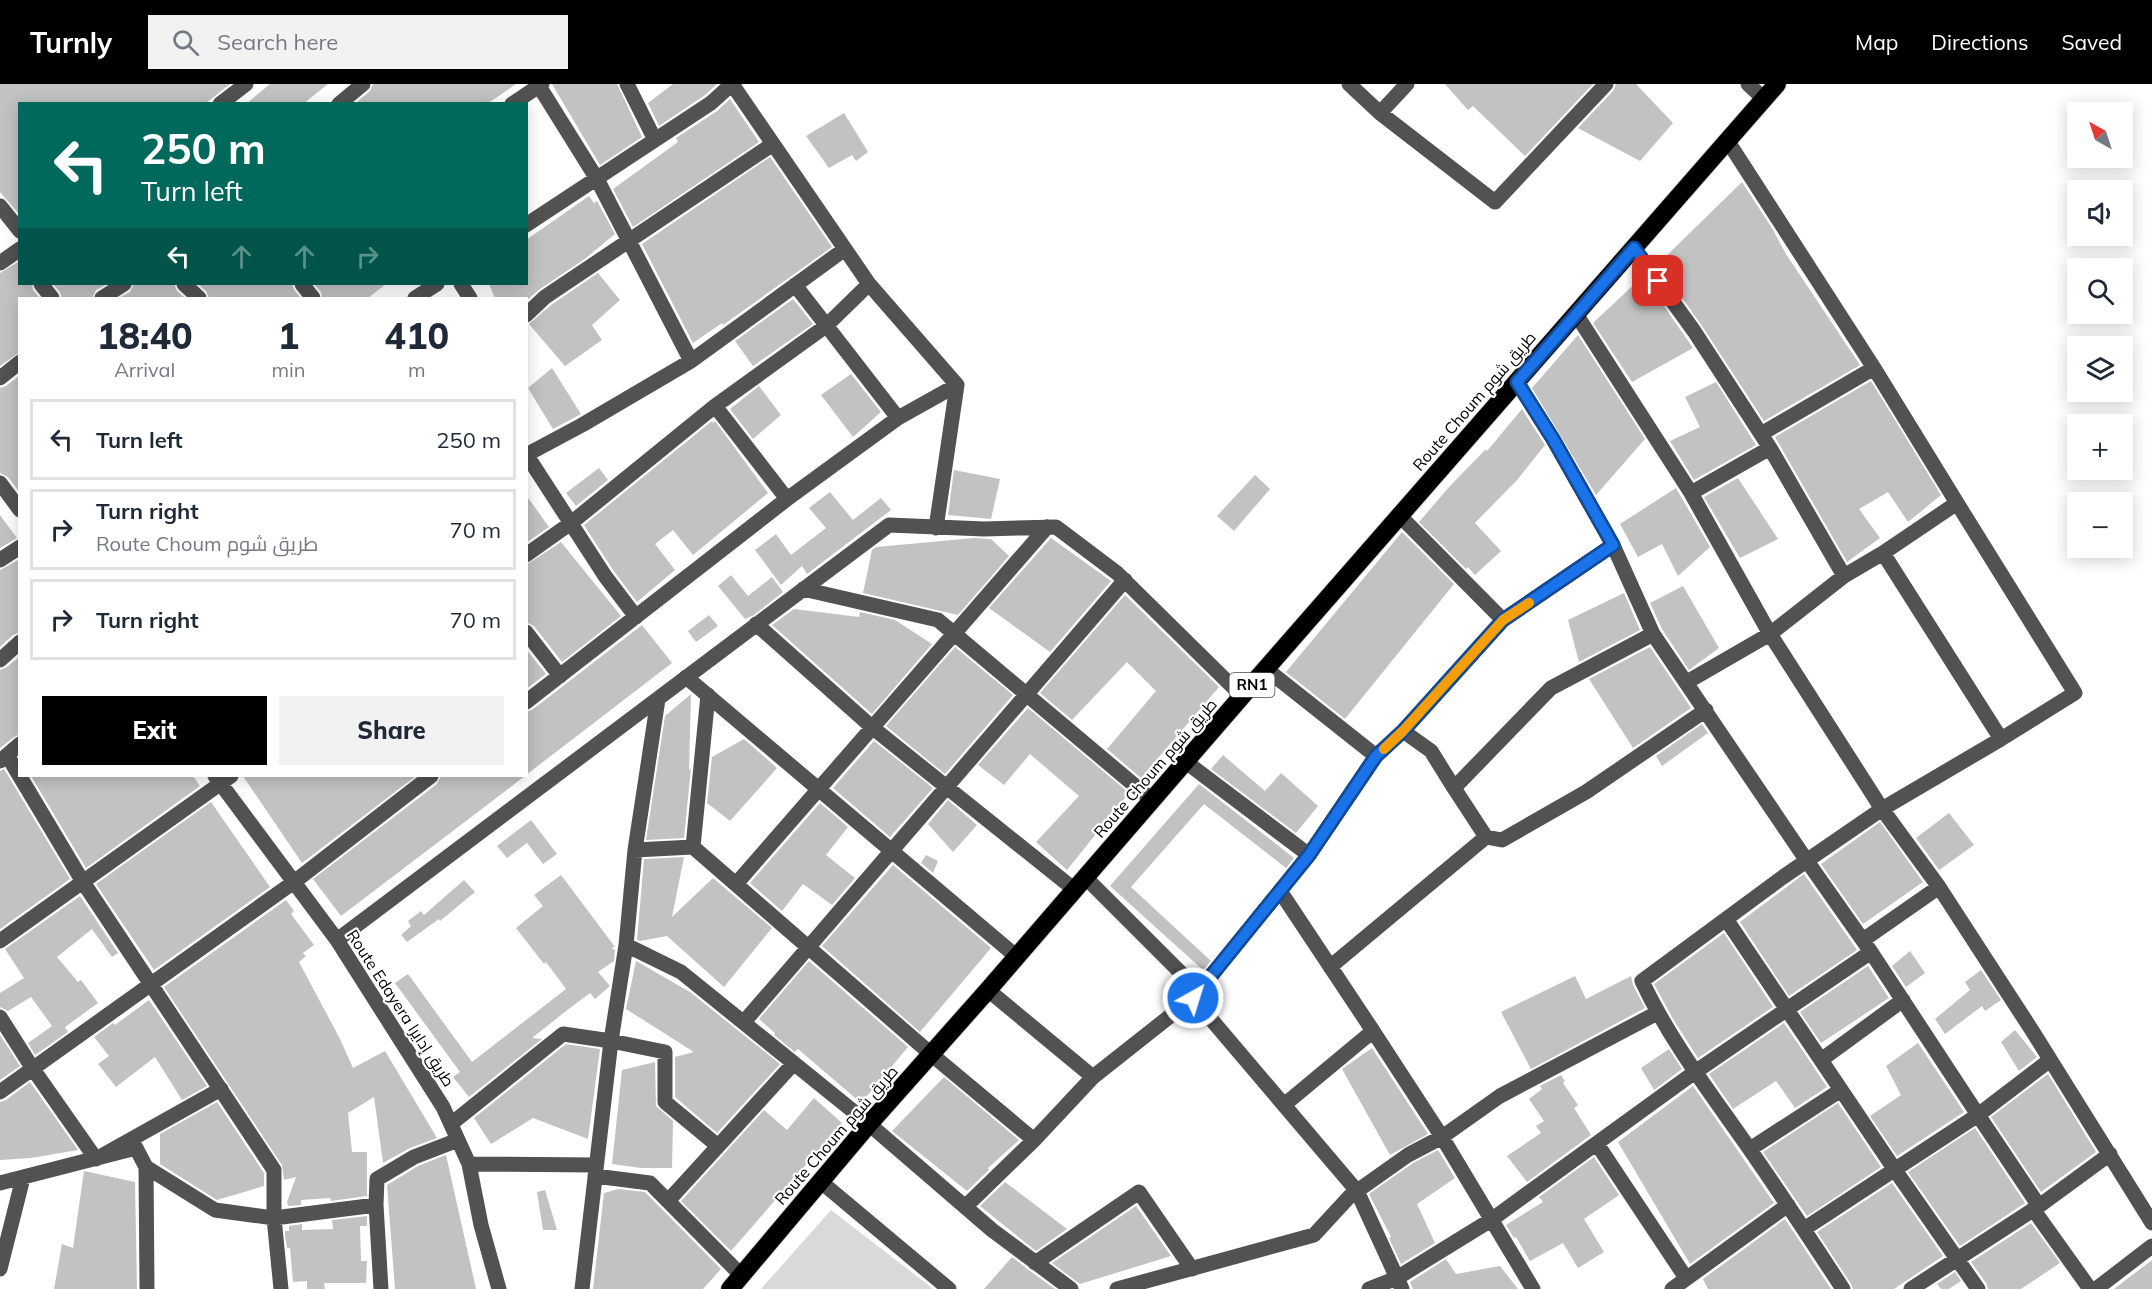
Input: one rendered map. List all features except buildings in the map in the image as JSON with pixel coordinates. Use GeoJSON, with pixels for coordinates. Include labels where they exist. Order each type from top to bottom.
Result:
{"type":"FeatureCollection","features":[{"type":"Feature","properties":{"kind":"highway","name":"Route Choum طريق شوم"},"geometry":{"type":"LineString","coordinates":[[736,1282],[869,1124],[1777,84]]}},
{"type":"Feature","properties":{"kind":"street"},"geometry":{"type":"LineString","coordinates":[[223,102],[246,84]]}},
{"type":"Feature","properties":{"kind":"street"},"geometry":{"type":"LineString","coordinates":[[341,102],[363,84]]}},
{"type":"Feature","properties":{"kind":"street"},"geometry":{"type":"LineString","coordinates":[[514,102],[519,84]]}},
{"type":"Feature","properties":{"kind":"street"},"geometry":{"type":"LineString","coordinates":[[627,84],[656,140]]}},
{"type":"Feature","properties":{"kind":"street"},"geometry":{"type":"LineString","coordinates":[[528,224],[711,103],[732,84],[869,284],[957,385],[936,528]]}},
{"type":"Feature","properties":{"kind":"street"},"geometry":{"type":"LineString","coordinates":[[1349,84],[1380,113],[1496,202],[1606,84]]}},
{"type":"Feature","properties":{"kind":"street"},"geometry":{"type":"LineString","coordinates":[[1380,113],[1407,84]]}},
{"type":"Feature","properties":{"kind":"street"},"geometry":{"type":"LineString","coordinates":[[1748,84],[1764,99]]}},
{"type":"Feature","properties":{"kind":"street"},"geometry":{"type":"LineString","coordinates":[[515,102],[540,85],[597,178],[691,361]]}},
{"type":"Feature","properties":{"kind":"street"},"geometry":{"type":"LineString","coordinates":[[1727,140],[1874,368],[2076,693],[1882,809],[1642,981],[1657,1013],[1695,1072],[1750,1149],[1843,1289]]}},
{"type":"Feature","properties":{"kind":"street"},"geometry":{"type":"LineString","coordinates":[[528,313],[544,297],[773,144]]}},
{"type":"Feature","properties":{"kind":"street"},"geometry":{"type":"LineString","coordinates":[[0,206],[18,228]]}},
{"type":"Feature","properties":{"kind":"street"},"geometry":{"type":"LineString","coordinates":[[1634,248],[1694,331],[1770,448],[1844,576]]}},
{"type":"Feature","properties":{"kind":"street"},"geometry":{"type":"LineString","coordinates":[[528,453],[582,425],[691,361],[845,249]]}},
{"type":"Feature","properties":{"kind":"street"},"geometry":{"type":"LineString","coordinates":[[0,263],[18,251]]}},
{"type":"Feature","properties":{"kind":"street"},"geometry":{"type":"LineString","coordinates":[[528,554],[571,522],[715,405],[826,326],[869,284]]}},
{"type":"Feature","properties":{"kind":"street"},"geometry":{"type":"LineString","coordinates":[[42,285],[51,297]]}},
{"type":"Feature","properties":{"kind":"street"},"geometry":{"type":"LineString","coordinates":[[104,297],[122,285]]}},
{"type":"Feature","properties":{"kind":"street"},"geometry":{"type":"LineString","coordinates":[[185,285],[198,297]]}},
{"type":"Feature","properties":{"kind":"street"},"geometry":{"type":"LineString","coordinates":[[417,297],[435,285]]}},
{"type":"Feature","properties":{"kind":"street"},"geometry":{"type":"LineString","coordinates":[[795,285],[898,418]]}},
{"type":"Feature","properties":{"kind":"street"},"geometry":{"type":"LineString","coordinates":[[1576,314],[1691,493],[1770,634],[1882,809],[1939,888],[2152,1223]]}},
{"type":"Feature","properties":{"kind":"street"},"geometry":{"type":"LineString","coordinates":[[0,378],[18,364]]}},
{"type":"Feature","properties":{"kind":"street"},"geometry":{"type":"LineString","coordinates":[[1761,434],[1874,368]]}},
{"type":"Feature","properties":{"kind":"street"},"geometry":{"type":"LineString","coordinates":[[1517,382],[1553,439],[1613,545],[1653,634],[1867,946],[2090,1289]]}},
{"type":"Feature","properties":{"kind":"street"},"geometry":{"type":"LineString","coordinates":[[528,700],[787,499],[898,418],[957,385]]}},
{"type":"Feature","properties":{"kind":"street"},"geometry":{"type":"LineString","coordinates":[[715,405],[787,499]]}},
{"type":"Feature","properties":{"kind":"street"},"geometry":{"type":"LineString","coordinates":[[1691,493],[1770,448]]}},
{"type":"Feature","properties":{"kind":"street"},"geometry":{"type":"LineString","coordinates":[[528,456],[605,576],[636,617]]}},
{"type":"Feature","properties":{"kind":"street"},"geometry":{"type":"LineString","coordinates":[[0,483],[18,507]]}},
{"type":"Feature","properties":{"kind":"street"},"geometry":{"type":"LineString","coordinates":[[1687,682],[1770,634],[1844,576],[1883,553],[1957,503]]}},
{"type":"Feature","properties":{"kind":"street"},"geometry":{"type":"LineString","coordinates":[[1400,515],[1503,620]]}},
{"type":"Feature","properties":{"kind":"street"},"geometry":{"type":"LineString","coordinates":[[337,940],[889,525],[936,528],[1056,527],[1125,580],[1242,696]]}},
{"type":"Feature","properties":{"kind":"street"},"geometry":{"type":"LineString","coordinates":[[736,884],[1047,527]]}},
{"type":"Feature","properties":{"kind":"street"},"geometry":{"type":"LineString","coordinates":[[965,1207],[1034,1140],[1093,1077],[1193,998],[1309,855],[1376,756],[1403,731],[1503,620],[1613,545]]}},
{"type":"Feature","properties":{"kind":"street"},"geometry":{"type":"LineString","coordinates":[[0,560],[18,549]]}},
{"type":"Feature","properties":{"kind":"street"},"geometry":{"type":"LineString","coordinates":[[1883,553],[2001,739]]}},
{"type":"Feature","properties":{"kind":"street"},"geometry":{"type":"LineString","coordinates":[[744,1022],[1125,580]]}},
{"type":"Feature","properties":{"kind":"street"},"geometry":{"type":"LineString","coordinates":[[803,589],[938,620],[1152,801]]}},
{"type":"Feature","properties":{"kind":"street"},"geometry":{"type":"LineString","coordinates":[[756,624],[873,728],[946,788],[1080,884],[1190,982],[1193,998],[1358,1191],[1400,1283]]}},
{"type":"Feature","properties":{"kind":"street"},"geometry":{"type":"LineString","coordinates":[[1454,788],[1551,688],[1653,634]]}},
{"type":"Feature","properties":{"kind":"street"},"geometry":{"type":"LineString","coordinates":[[528,635],[560,676]]}},
{"type":"Feature","properties":{"kind":"street"},"geometry":{"type":"LineString","coordinates":[[0,660],[18,644]]}},
{"type":"Feature","properties":{"kind":"street"},"geometry":{"type":"LineString","coordinates":[[1266,669],[1376,756]]}},
{"type":"Feature","properties":{"kind":"street"},"geometry":{"type":"LineString","coordinates":[[686,677],[1017,957]]}},
{"type":"Feature","properties":{"kind":"street"},"geometry":{"type":"LineString","coordinates":[[693,847],[708,695]]}},
{"type":"Feature","properties":{"kind":"street"},"geometry":{"type":"LineString","coordinates":[[577,1288],[596,1170],[611,1041],[626,945],[635,850],[658,699]]}},
{"type":"Feature","properties":{"kind":"street"},"geometry":{"type":"LineString","coordinates":[[1403,731],[1431,751],[1486,837],[1502,840],[1586,792],[1706,710]]}},
{"type":"Feature","properties":{"kind":"street"},"geometry":{"type":"LineString","coordinates":[[18,746],[4,758],[83,882],[274,1170],[273,1218],[281,1289]]}},
{"type":"Feature","properties":{"kind":"street"},"geometry":{"type":"LineString","coordinates":[[1186,762],[1309,855]]}},
{"type":"Feature","properties":{"kind":"street"},"geometry":{"type":"LineString","coordinates":[[0,1092],[294,882],[430,777]]}},
{"type":"Feature","properties":{"kind":"street"},"geometry":{"type":"LineString","coordinates":[[0,941],[222,778]]}},
{"type":"Feature","properties":{"kind":"street","name":"Route Edayera طريق إدايرا"},"geometry":{"type":"LineString","coordinates":[[222,778],[337,940],[443,1107],[469,1164],[499,1289]]}},
{"type":"Feature","properties":{"kind":"street"},"geometry":{"type":"LineString","coordinates":[[1330,967],[1486,837]]}},
{"type":"Feature","properties":{"kind":"street"},"geometry":{"type":"LineString","coordinates":[[635,850],[693,847],[931,1054],[1034,1140]]}},
{"type":"Feature","properties":{"kind":"street"},"geometry":{"type":"LineString","coordinates":[[1369,1289],[1400,1283],[1491,1220],[1695,1072],[1788,1010],[1939,888]]}},
{"type":"Feature","properties":{"kind":"street"},"geometry":{"type":"LineString","coordinates":[[1280,891],[1442,1137],[1533,1289]]}},
{"type":"Feature","properties":{"kind":"street"},"geometry":{"type":"LineString","coordinates":[[1726,919],[1978,1289]]}},
{"type":"Feature","properties":{"kind":"street"},"geometry":{"type":"LineString","coordinates":[[626,945],[681,972],[869,1124],[965,1207],[1069,1289]]}},
{"type":"Feature","properties":{"kind":"street"},"geometry":{"type":"LineString","coordinates":[[988,990],[1093,1077]]}},
{"type":"Feature","properties":{"kind":"street"},"geometry":{"type":"LineString","coordinates":[[1821,1060],[1903,1000]]}},
{"type":"Feature","properties":{"kind":"street"},"geometry":{"type":"LineString","coordinates":[[1118,1289],[1314,1235],[1350,1196],[1408,1155],[1442,1137],[1500,1096],[1657,1013]]}},
{"type":"Feature","properties":{"kind":"street"},"geometry":{"type":"LineString","coordinates":[[0,1017],[96,1159]]}},
{"type":"Feature","properties":{"kind":"street"},"geometry":{"type":"LineString","coordinates":[[1284,1105],[1373,1031]]}},
{"type":"Feature","properties":{"kind":"street"},"geometry":{"type":"LineString","coordinates":[[451,1124],[563,1034],[665,1052],[665,1102],[718,1146]]}},
{"type":"Feature","properties":{"kind":"street"},"geometry":{"type":"LineString","coordinates":[[1804,1229],[1978,1114],[2050,1060]]}},
{"type":"Feature","properties":{"kind":"street"},"geometry":{"type":"LineString","coordinates":[[668,1201],[794,1063]]}},
{"type":"Feature","properties":{"kind":"street"},"geometry":{"type":"LineString","coordinates":[[96,1159],[221,1089]]}},
{"type":"Feature","properties":{"kind":"street"},"geometry":{"type":"LineString","coordinates":[[1750,1149],[1841,1090]]}},
{"type":"Feature","properties":{"kind":"street"},"geometry":{"type":"LineString","coordinates":[[381,1289],[376,1205],[377,1179],[414,1157],[458,1140]]}},
{"type":"Feature","properties":{"kind":"street"},"geometry":{"type":"LineString","coordinates":[[1597,1144],[1686,1278]]}},
{"type":"Feature","properties":{"kind":"street"},"geometry":{"type":"LineString","coordinates":[[0,1183],[136,1148],[146,1167],[147,1289]]}},
{"type":"Feature","properties":{"kind":"street"},"geometry":{"type":"LineString","coordinates":[[1911,1289],[2036,1208],[2110,1154]]}},
{"type":"Feature","properties":{"kind":"street"},"geometry":{"type":"LineString","coordinates":[[469,1164],[596,1170],[650,1182],[736,1282]]}},
{"type":"Feature","properties":{"kind":"street"},"geometry":{"type":"LineString","coordinates":[[146,1167],[215,1210],[273,1218],[376,1205]]}},
{"type":"Feature","properties":{"kind":"street"},"geometry":{"type":"LineString","coordinates":[[0,1269],[23,1178]]}},
{"type":"Feature","properties":{"kind":"street"},"geometry":{"type":"LineString","coordinates":[[820,1182],[949,1289]]}},
{"type":"Feature","properties":{"kind":"street"},"geometry":{"type":"LineString","coordinates":[[1035,1263],[1139,1192],[1192,1269]]}},
{"type":"Feature","properties":{"kind":"street"},"geometry":{"type":"LineString","coordinates":[[1672,1289],[1788,1205]]}},
{"type":"Feature","properties":{"kind":"street"},"geometry":{"type":"LineString","coordinates":[[2096,1289],[2152,1246]]}},
{"type":"Feature","properties":{"kind":"shaded area"},"geometry":{"type":"Polygon","coordinates":[[[831,1210],[927,1284],[933,1289],[761,1289],[831,1210]]]}},
{"type":"Feature","properties":{"kind":"slow traffic"},"geometry":{"type":"LineString","coordinates":[[1384,749],[1503,620],[1529,603]]}},
{"type":"Feature","properties":{"kind":"route"},"geometry":{"type":"LineString","coordinates":[[1193,998],[1309,855],[1376,756],[1403,731],[1503,620],[1613,545],[1553,439],[1517,382],[1634,248],[1658,281]]}}]}
